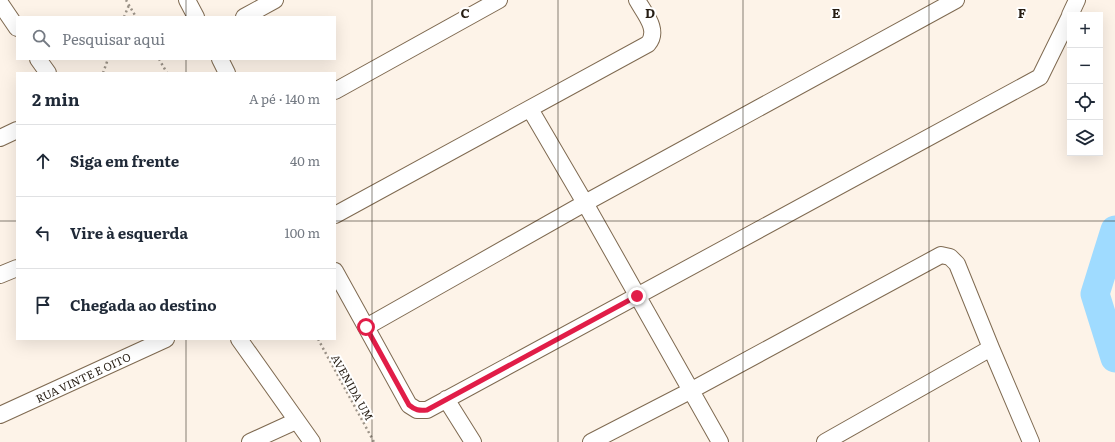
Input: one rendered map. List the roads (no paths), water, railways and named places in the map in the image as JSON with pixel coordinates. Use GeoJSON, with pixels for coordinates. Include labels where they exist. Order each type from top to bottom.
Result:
{"type":"FeatureCollection","features":[{"type":"Feature","properties":{"kind":"street"},"geometry":{"type":"LineString","coordinates":[[187,0],[195,16]]}},
{"type":"Feature","properties":{"kind":"street"},"geometry":{"type":"LineString","coordinates":[[246,16],[275,0]]}},
{"type":"Feature","properties":{"kind":"street"},"geometry":{"type":"LineString","coordinates":[[336,90],[499,0]]}},
{"type":"Feature","properties":{"kind":"street"},"geometry":{"type":"LineString","coordinates":[[336,214],[648,44],[653,37],[653,30],[637,0]]}},
{"type":"Feature","properties":{"kind":"street"},"geometry":{"type":"LineString","coordinates":[[366,327],[956,0]]}},
{"type":"Feature","properties":{"kind":"street"},"geometry":{"type":"LineString","coordinates":[[1072,12],[1078,0]]}},
{"type":"Feature","properties":{"kind":"street"},"geometry":{"type":"LineString","coordinates":[[0,3],[16,27]]}},
{"type":"Feature","properties":{"kind":"street"},"geometry":{"type":"LineString","coordinates":[[336,273],[409,405],[417,410],[427,410],[1040,77],[1067,21]]}},
{"type":"Feature","properties":{"kind":"street"},"geometry":{"type":"LineString","coordinates":[[39,60],[47,72]]}},
{"type":"Feature","properties":{"kind":"street"},"geometry":{"type":"LineString","coordinates":[[220,60],[226,72]]}},
{"type":"Feature","properties":{"kind":"street"},"geometry":{"type":"LineString","coordinates":[[530,109],[586,204],[720,442]]}},
{"type":"Feature","properties":{"kind":"street"},"geometry":{"type":"LineString","coordinates":[[0,138],[16,130]]}},
{"type":"Feature","properties":{"kind":"street"},"geometry":{"type":"LineString","coordinates":[[591,442],[690,391],[941,255],[950,257],[957,264],[1031,442]]}},
{"type":"Feature","properties":{"kind":"street"},"geometry":{"type":"LineString","coordinates":[[0,275],[16,268]]}},
{"type":"Feature","properties":{"kind":"street","name":"RUA VINTE E OITO"},"geometry":{"type":"LineString","coordinates":[[0,415],[164,340]]}},
{"type":"Feature","properties":{"kind":"street"},"geometry":{"type":"LineString","coordinates":[[239,340],[312,442]]}},
{"type":"Feature","properties":{"kind":"street"},"geometry":{"type":"LineString","coordinates":[[825,442],[991,348]]}},
{"type":"Feature","properties":{"kind":"street"},"geometry":{"type":"LineString","coordinates":[[446,399],[473,442]]}},
{"type":"Feature","properties":{"kind":"street"},"geometry":{"type":"LineString","coordinates":[[250,442],[296,421]]}},
{"type":"Feature","properties":{"kind":"waterway"},"geometry":{"type":"LineString","coordinates":[[1115,230],[1095,294],[1115,358]]}}]}
